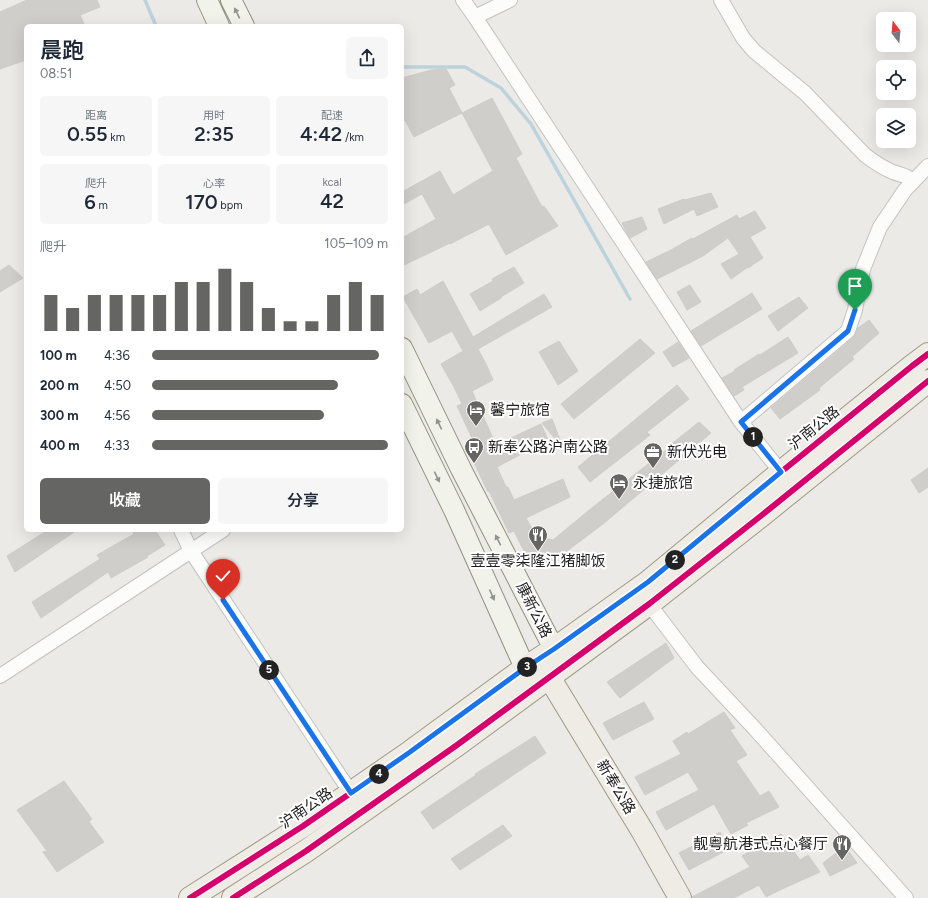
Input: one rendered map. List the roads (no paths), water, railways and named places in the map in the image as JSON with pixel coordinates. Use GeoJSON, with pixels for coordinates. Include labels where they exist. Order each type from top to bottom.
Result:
{"type":"FeatureCollection","features":[{"type":"Feature","properties":{"kind":"main road"},"geometry":{"type":"LineString","coordinates":[[206,0],[218,24]]}},
{"type":"Feature","properties":{"kind":"main road"},"geometry":{"type":"LineString","coordinates":[[231,0],[243,24]]}},
{"type":"Feature","properties":{"kind":"main road","name":"康新公路"},"geometry":{"type":"LineString","coordinates":[[404,352],[465,476],[554,649],[549,677]]}},
{"type":"Feature","properties":{"kind":"main road","name":"沪南公路"},"geometry":{"type":"LineString","coordinates":[[190,898],[303,826],[351,793],[648,582],[906,370],[928,354]]}},
{"type":"Feature","properties":{"kind":"main road"},"geometry":{"type":"LineString","coordinates":[[233,898],[306,851],[457,745],[649,604],[928,381]]}},
{"type":"Feature","properties":{"kind":"main road","name":"康新公路"},"geometry":{"type":"LineString","coordinates":[[404,409],[454,510],[525,668]]}},
{"type":"Feature","properties":{"kind":"main road"},"geometry":{"type":"LineString","coordinates":[[525,668],[549,677]]}},
{"type":"Feature","properties":{"kind":"main road","name":"新奉公路"},"geometry":{"type":"LineString","coordinates":[[549,677],[643,832],[680,898]]}},
{"type":"Feature","properties":{"kind":"street"},"geometry":{"type":"LineString","coordinates":[[463,0],[741,422],[781,472]]}},
{"type":"Feature","properties":{"kind":"street"},"geometry":{"type":"LineString","coordinates":[[475,17],[510,0]]}},
{"type":"Feature","properties":{"kind":"street"},"geometry":{"type":"LineString","coordinates":[[721,0],[742,38],[754,51],[805,93],[865,155],[875,163],[893,172],[908,176],[913,182]]}},
{"type":"Feature","properties":{"kind":"street"},"geometry":{"type":"LineString","coordinates":[[741,422],[848,331],[855,310],[863,270],[880,227],[905,190],[928,166]]}},
{"type":"Feature","properties":{"kind":"street"},"geometry":{"type":"LineString","coordinates":[[182,532],[191,551],[351,793]]}},
{"type":"Feature","properties":{"kind":"street"},"geometry":{"type":"LineString","coordinates":[[0,676],[219,532]]}},
{"type":"Feature","properties":{"kind":"street"},"geometry":{"type":"LineString","coordinates":[[649,604],[697,667],[756,730],[906,898]]}},
{"type":"Feature","properties":{"kind":"waterway"},"geometry":{"type":"LineString","coordinates":[[145,0],[155,24]]}},
{"type":"Feature","properties":{"kind":"waterway"},"geometry":{"type":"LineString","coordinates":[[404,67],[465,67],[501,88],[531,124],[630,299]]}},
{"type":"Feature","properties":{"kind":"place","name":"馨宁旅馆"},"geometry":{"type":"Point","coordinates":[476,427]}},
{"type":"Feature","properties":{"kind":"place","name":"新奉公路沪南公路"},"geometry":{"type":"Point","coordinates":[474,464]}},
{"type":"Feature","properties":{"kind":"place","name":"新伏光电"},"geometry":{"type":"Point","coordinates":[653,469]}},
{"type":"Feature","properties":{"kind":"place","name":"永捷旅馆"},"geometry":{"type":"Point","coordinates":[619,500]}},
{"type":"Feature","properties":{"kind":"place","name":"壹壹零柒隆江猪脚饭"},"geometry":{"type":"Point","coordinates":[538,552]}},
{"type":"Feature","properties":{"kind":"place","name":"靓粤航港式点心餐厅"},"geometry":{"type":"Point","coordinates":[842,861]}}]}
